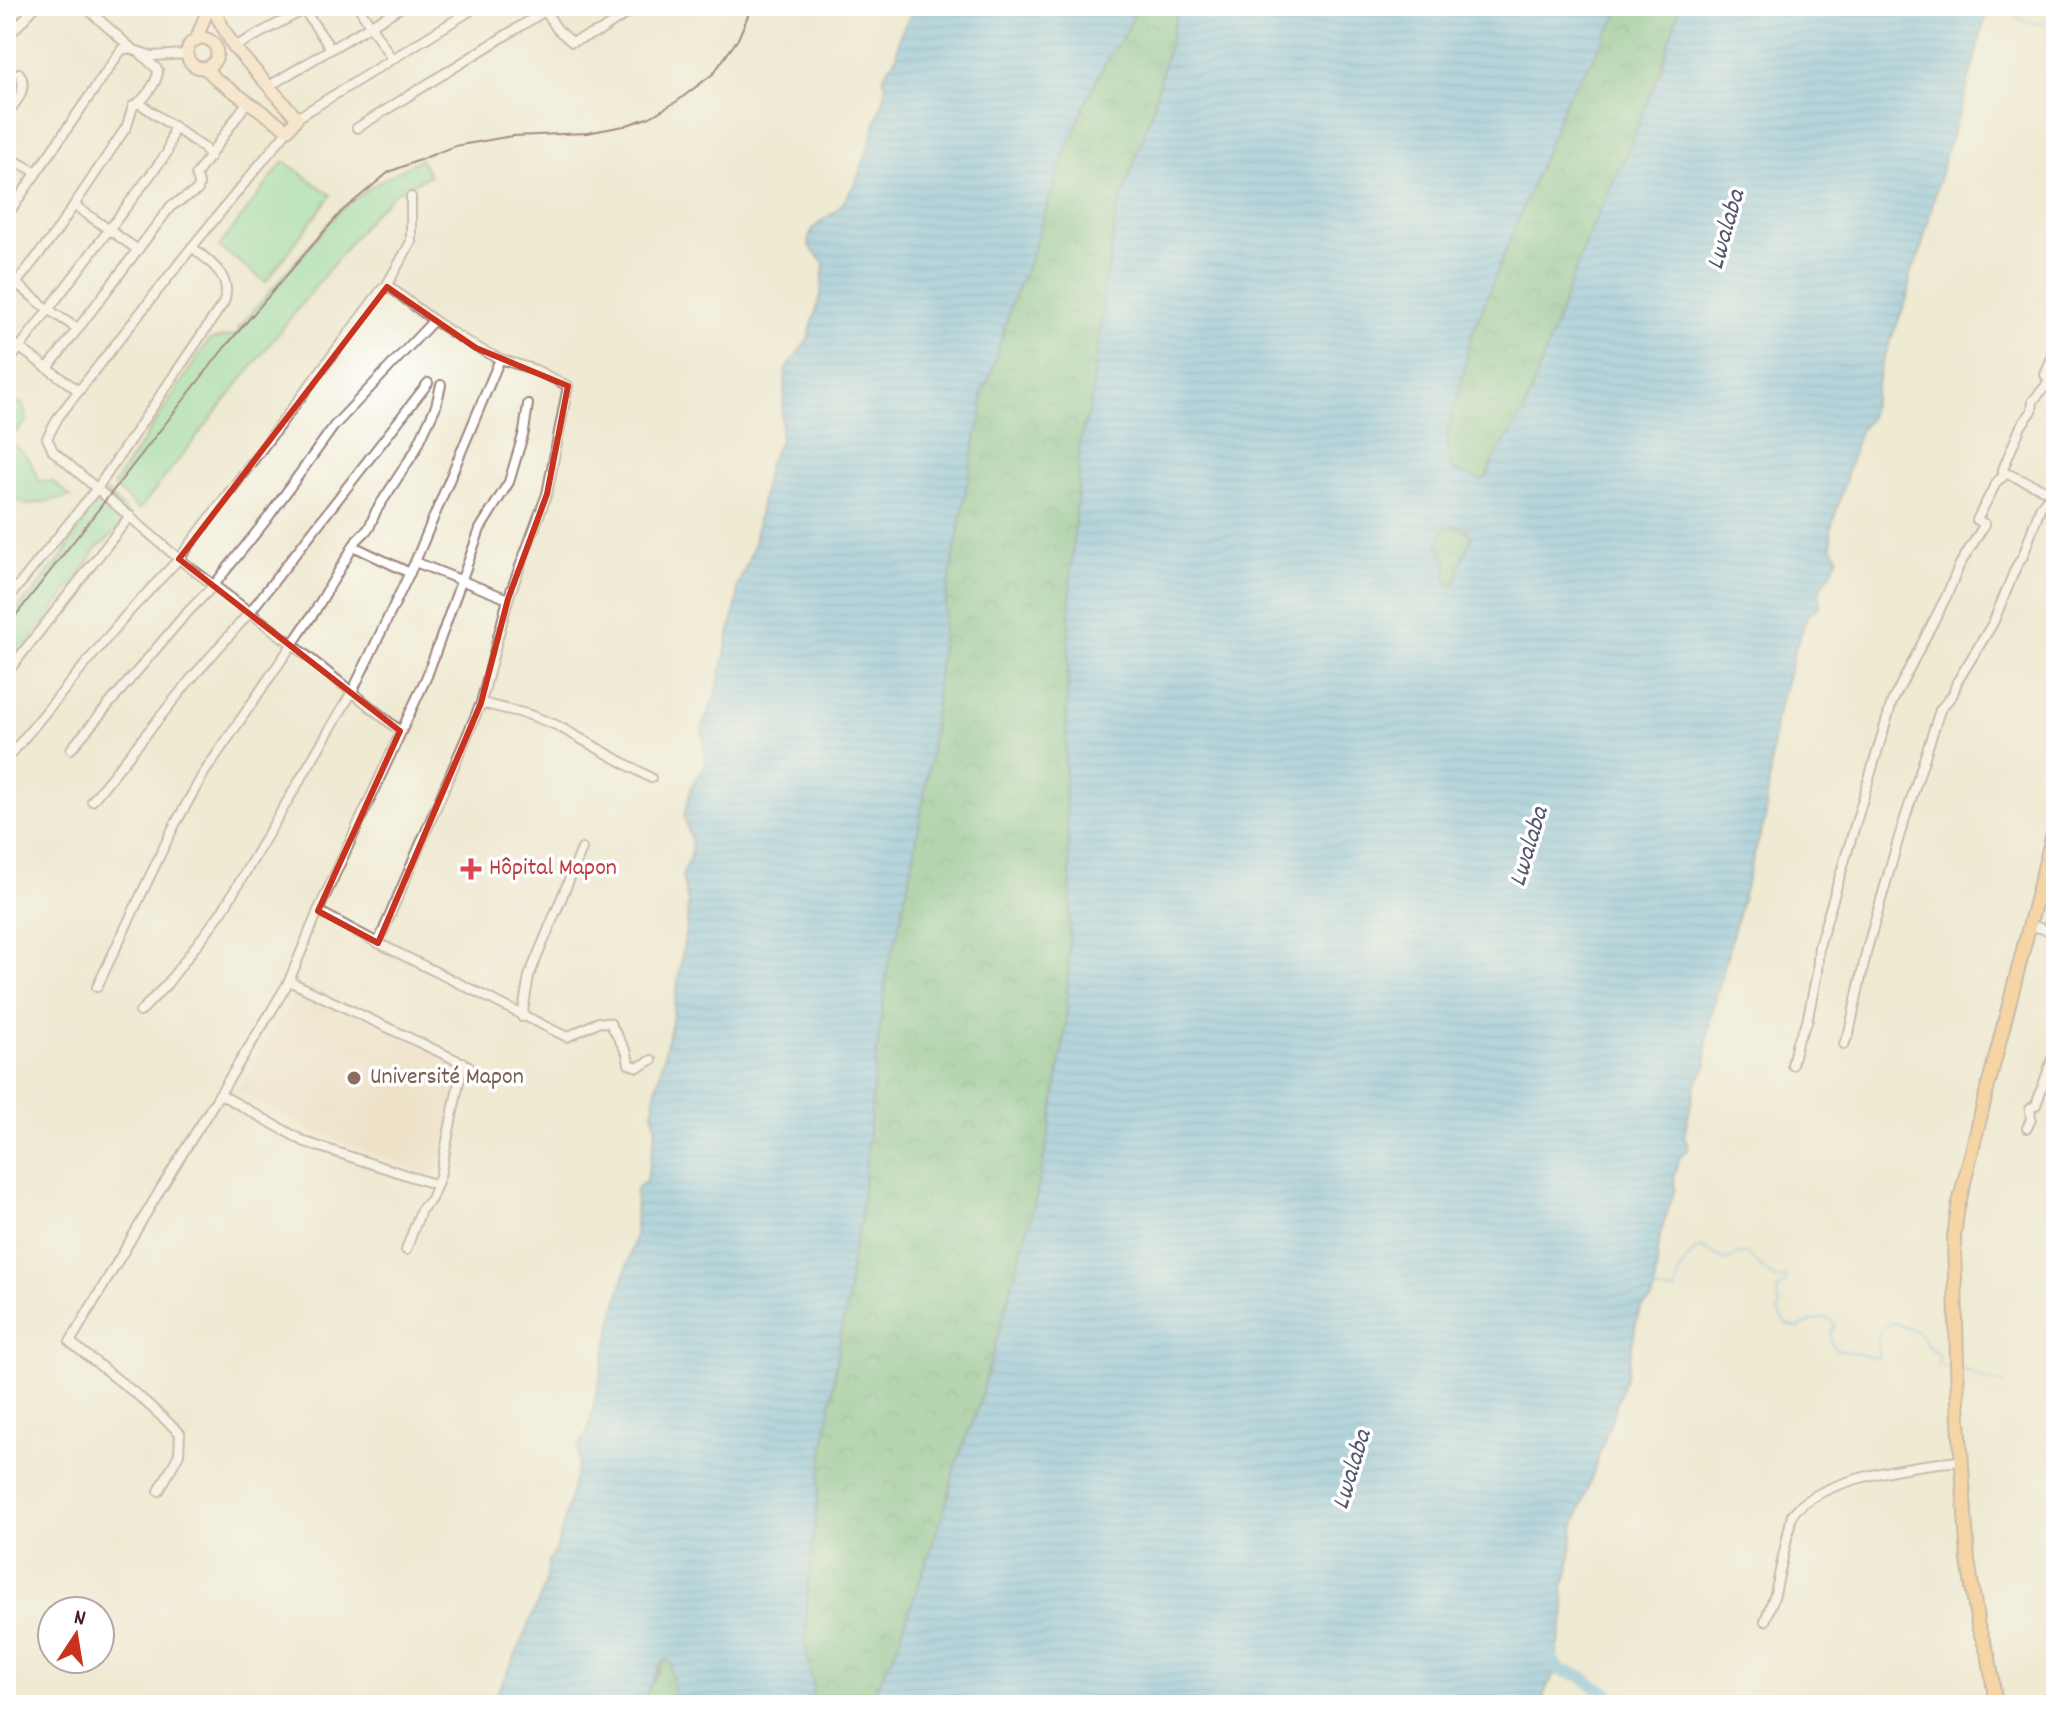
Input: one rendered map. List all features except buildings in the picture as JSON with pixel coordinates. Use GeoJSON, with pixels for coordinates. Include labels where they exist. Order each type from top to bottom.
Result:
{"type":"FeatureCollection","features":[{"type":"Feature","properties":{"kind":"main road"},"geometry":{"type":"LineString","coordinates":[[1996,1705],[1972,1592],[1962,1461],[1954,1237],[1958,1207],[2056,822]]}},
{"type":"Feature","properties":{"kind":"street"},"geometry":{"type":"LineString","coordinates":[[6,40],[36,6]]}},
{"type":"Feature","properties":{"kind":"street"},"geometry":{"type":"LineString","coordinates":[[6,296],[74,205],[127,126],[133,106],[139,103],[159,73],[84,6]]}},
{"type":"Feature","properties":{"kind":"street"},"geometry":{"type":"LineString","coordinates":[[226,6],[214,14],[187,54],[193,65],[205,68],[288,130]]}},
{"type":"Feature","properties":{"kind":"street"},"geometry":{"type":"LineString","coordinates":[[358,6],[392,59]]}},
{"type":"Feature","properties":{"kind":"street"},"geometry":{"type":"LineString","coordinates":[[269,86],[403,6]]}},
{"type":"Feature","properties":{"kind":"street"},"geometry":{"type":"LineString","coordinates":[[400,731],[179,559],[53,451],[47,438],[59,416],[297,118],[478,6]]}},
{"type":"Feature","properties":{"kind":"street"},"geometry":{"type":"LineString","coordinates":[[357,128],[547,8],[557,29],[572,42],[600,31],[638,6]]}},
{"type":"Feature","properties":{"kind":"street"},"geometry":{"type":"LineString","coordinates":[[216,49],[234,47],[305,7],[331,49]]}},
{"type":"Feature","properties":{"kind":"street"},"geometry":{"type":"LineString","coordinates":[[214,14],[234,47],[297,118]]}},
{"type":"Feature","properties":{"kind":"street"},"geometry":{"type":"LineString","coordinates":[[205,68],[214,62],[214,14]]}},
{"type":"Feature","properties":{"kind":"street"},"geometry":{"type":"LineString","coordinates":[[196,40],[207,39],[216,49]]}},
{"type":"Feature","properties":{"kind":"street"},"geometry":{"type":"LineString","coordinates":[[6,217],[122,49],[152,56],[187,54]]}},
{"type":"Feature","properties":{"kind":"street"},"geometry":{"type":"LineString","coordinates":[[6,114],[24,88],[19,73]]}},
{"type":"Feature","properties":{"kind":"street"},"geometry":{"type":"LineString","coordinates":[[48,368],[173,205],[197,191],[199,183],[196,175],[248,101]]}},
{"type":"Feature","properties":{"kind":"street"},"geometry":{"type":"LineString","coordinates":[[139,103],[204,148],[210,157]]}},
{"type":"Feature","properties":{"kind":"street"},"geometry":{"type":"LineString","coordinates":[[8,363],[167,153],[174,126]]}},
{"type":"Feature","properties":{"kind":"street"},"geometry":{"type":"LineString","coordinates":[[6,156],[36,172]]}},
{"type":"Feature","properties":{"kind":"street"},"geometry":{"type":"LineString","coordinates":[[6,760],[127,614],[179,559],[385,288],[411,242],[411,197]]}},
{"type":"Feature","properties":{"kind":"street"},"geometry":{"type":"LineString","coordinates":[[74,205],[138,250]]}},
{"type":"Feature","properties":{"kind":"street"},"geometry":{"type":"LineString","coordinates":[[6,601],[98,487],[224,302],[227,284],[219,270],[192,247]]}},
{"type":"Feature","properties":{"kind":"street"},"geometry":{"type":"LineString","coordinates":[[6,275],[78,329]]}},
{"type":"Feature","properties":{"kind":"street"},"geometry":{"type":"LineString","coordinates":[[378,943],[481,703],[508,599],[547,494],[568,386],[536,370],[476,348],[433,321],[390,287],[385,288]]}},
{"type":"Feature","properties":{"kind":"street"},"geometry":{"type":"LineString","coordinates":[[71,749],[214,585],[267,519],[334,426],[433,321]]}},
{"type":"Feature","properties":{"kind":"street"},"geometry":{"type":"LineString","coordinates":[[6,338],[79,391]]}},
{"type":"Feature","properties":{"kind":"street"},"geometry":{"type":"LineString","coordinates":[[1792,1065],[1797,1042],[1807,1022],[1819,946],[1892,702],[1960,564],[1985,524],[1977,520],[2002,477],[2021,426],[2032,411],[2033,401],[2052,382],[2045,374],[2056,347]]}},
{"type":"Feature","properties":{"kind":"street"},"geometry":{"type":"LineString","coordinates":[[140,1012],[167,984],[223,910],[352,692],[415,562],[500,359]]}},
{"type":"Feature","properties":{"kind":"street"},"geometry":{"type":"LineString","coordinates":[[92,801],[190,680],[250,612],[428,383]]}},
{"type":"Feature","properties":{"kind":"street"},"geometry":{"type":"LineString","coordinates":[[97,987],[173,828],[204,773],[315,611],[353,546],[371,526],[376,511],[415,451],[436,406],[441,385]]}},
{"type":"Feature","properties":{"kind":"street"},"geometry":{"type":"LineString","coordinates":[[159,1491],[179,1454],[180,1433],[70,1342],[289,981],[318,911],[427,676],[480,529],[509,482],[524,432],[528,404]]}},
{"type":"Feature","properties":{"kind":"street"},"geometry":{"type":"LineString","coordinates":[[2003,472],[2056,494]]}},
{"type":"Feature","properties":{"kind":"street"},"geometry":{"type":"LineString","coordinates":[[1844,1044],[1899,837],[1940,710],[1953,694],[1957,682],[1993,623],[2023,556],[2040,508],[2056,494]]}},
{"type":"Feature","properties":{"kind":"street"},"geometry":{"type":"LineString","coordinates":[[6,674],[130,516]]}},
{"type":"Feature","properties":{"kind":"street"},"geometry":{"type":"LineString","coordinates":[[353,546],[410,573]]}},
{"type":"Feature","properties":{"kind":"street"},"geometry":{"type":"LineString","coordinates":[[415,562],[508,599]]}},
{"type":"Feature","properties":{"kind":"street"},"geometry":{"type":"LineString","coordinates":[[481,703],[556,725],[651,778]]}},
{"type":"Feature","properties":{"kind":"street"},"geometry":{"type":"LineString","coordinates":[[522,1017],[529,976],[582,849]]}},
{"type":"Feature","properties":{"kind":"street"},"geometry":{"type":"LineString","coordinates":[[318,911],[522,1017],[567,1037],[598,1022],[610,1023],[627,1053],[629,1064],[638,1067],[652,1060]]}},
{"type":"Feature","properties":{"kind":"street"},"geometry":{"type":"LineString","coordinates":[[2028,925],[2056,932]]}},
{"type":"Feature","properties":{"kind":"street"},"geometry":{"type":"LineString","coordinates":[[289,981],[466,1064],[437,1185],[431,1199],[421,1210],[406,1250]]}},
{"type":"Feature","properties":{"kind":"street"},"geometry":{"type":"LineString","coordinates":[[2027,1128],[2030,1109],[2036,1105],[2056,1048]]}},
{"type":"Feature","properties":{"kind":"street"},"geometry":{"type":"LineString","coordinates":[[220,1094],[305,1142],[437,1185]]}},
{"type":"Feature","properties":{"kind":"street"},"geometry":{"type":"LineString","coordinates":[[1765,1621],[1775,1594],[1794,1511],[1849,1481],[1899,1468],[1962,1461]]}},
{"type":"Feature","properties":{"kind":"highlighted area"},"geometry":{"type":"Polygon","coordinates":[[[387,287],[476,348],[568,386],[547,494],[508,599],[481,703],[378,943],[318,911],[400,731],[179,559],[387,287]]]}},
{"type":"Feature","properties":{"kind":"shaded area","name":"Université Mapon"},"geometry":{"type":"Polygon","coordinates":[[[300,986],[466,1065],[435,1177],[307,1129],[238,1091],[300,986]]]}},
{"type":"Feature","properties":{"kind":"green space"},"geometry":{"type":"Polygon","coordinates":[[[1138,6],[1179,6],[1154,104],[1116,216],[1109,266],[1102,290],[1103,311],[1090,409],[1083,427],[1071,569],[1065,783],[1071,893],[1066,1024],[1052,1117],[1036,1197],[978,1408],[954,1469],[948,1498],[895,1652],[867,1705],[812,1705],[813,1685],[806,1648],[806,1609],[821,1468],[848,1302],[850,1263],[860,1222],[888,964],[914,855],[930,758],[946,599],[975,440],[982,417],[982,391],[990,377],[1014,295],[1027,267],[1082,109],[1138,6]]]}},
{"type":"Feature","properties":{"kind":"green space"},"geometry":{"type":"Polygon","coordinates":[[[1623,6],[1680,6],[1661,69],[1586,241],[1525,409],[1491,464],[1485,480],[1473,479],[1453,470],[1448,446],[1450,422],[1464,374],[1469,342],[1568,95],[1623,6]]]}},
{"type":"Feature","properties":{"kind":"green space"},"geometry":{"type":"Polygon","coordinates":[[[420,159],[430,175],[396,192],[372,215],[139,510],[113,486],[209,340],[240,334],[238,329],[339,211],[372,186],[420,159]]]}},
{"type":"Feature","properties":{"kind":"green space"},"geometry":{"type":"Polygon","coordinates":[[[284,161],[331,195],[266,282],[219,247],[284,161]]]}},
{"type":"Feature","properties":{"kind":"green space"},"geometry":{"type":"Polygon","coordinates":[[[6,395],[23,405],[27,420],[9,440],[30,460],[39,481],[52,481],[71,497],[27,505],[6,493],[6,395]]]}},
{"type":"Feature","properties":{"kind":"green space"},"geometry":{"type":"Polygon","coordinates":[[[107,492],[130,516],[98,546],[6,674],[6,619],[59,562],[88,513],[107,492]]]}},
{"type":"Feature","properties":{"kind":"green space"},"geometry":{"type":"Polygon","coordinates":[[[1445,527],[1467,529],[1472,536],[1456,583],[1449,588],[1446,583],[1446,559],[1438,545],[1445,527]]]}},
{"type":"Feature","properties":{"kind":"green space"},"geometry":{"type":"Polygon","coordinates":[[[665,1659],[669,1659],[671,1665],[675,1705],[641,1705],[665,1659]]]}},
{"type":"Feature","properties":{"kind":"water"},"geometry":{"type":"Polygon","coordinates":[[[915,6],[1138,6],[1124,36],[1111,52],[1092,88],[1065,153],[1027,267],[1014,295],[990,377],[982,391],[982,417],[975,440],[946,599],[930,758],[914,855],[888,964],[860,1222],[850,1263],[848,1302],[821,1468],[806,1609],[806,1648],[813,1685],[812,1705],[675,1705],[671,1665],[667,1659],[660,1664],[641,1705],[491,1705],[520,1646],[545,1585],[549,1560],[557,1548],[578,1466],[579,1446],[588,1431],[635,1236],[636,1189],[646,1181],[654,1142],[656,1089],[672,1021],[687,922],[688,903],[682,876],[692,844],[684,816],[692,785],[706,763],[702,728],[715,697],[737,601],[737,587],[753,548],[768,465],[780,440],[786,369],[808,339],[821,294],[824,263],[811,248],[809,238],[815,227],[843,203],[857,178],[884,97],[886,85],[883,77],[896,57],[900,35],[915,6]]]}},
{"type":"Feature","properties":{"kind":"water","name":"Lwalaba"},"geometry":{"type":"Polygon","coordinates":[[[1179,6],[1623,6],[1568,95],[1469,342],[1464,374],[1450,422],[1448,446],[1453,470],[1480,480],[1488,477],[1499,451],[1525,409],[1586,241],[1661,69],[1680,6],[1995,6],[1985,19],[1919,257],[1910,274],[1909,293],[1882,363],[1869,419],[1860,430],[1831,529],[1832,548],[1838,556],[1820,588],[1820,607],[1809,613],[1795,649],[1775,722],[1765,820],[1710,1020],[1707,1066],[1695,1085],[1684,1136],[1689,1148],[1680,1156],[1674,1176],[1675,1189],[1660,1235],[1653,1299],[1642,1307],[1637,1318],[1627,1374],[1574,1528],[1569,1572],[1563,1588],[1565,1612],[1557,1654],[1559,1669],[1540,1705],[867,1705],[895,1652],[948,1498],[954,1469],[978,1408],[1036,1197],[1052,1117],[1066,1025],[1069,961],[1071,892],[1065,783],[1071,569],[1079,445],[1090,409],[1103,311],[1102,290],[1109,266],[1116,216],[1154,104],[1179,6]],[[1452,526],[1444,529],[1438,545],[1447,562],[1446,583],[1449,588],[1456,583],[1472,537],[1467,529],[1452,526]]]}},
{"type":"Feature","properties":{"kind":"waterway"},"geometry":{"type":"LineString","coordinates":[[2004,6],[2023,21],[2043,24],[2046,21],[2050,28],[2056,30]]}},
{"type":"Feature","properties":{"kind":"waterway"},"geometry":{"type":"LineString","coordinates":[[1653,1290],[1674,1292],[1684,1265],[1700,1247],[1727,1261],[1739,1254],[1747,1254],[1775,1279],[1787,1278],[1778,1289],[1777,1301],[1780,1304],[1778,1311],[1786,1325],[1798,1328],[1828,1318],[1835,1324],[1831,1344],[1836,1349],[1879,1358],[1877,1342],[1880,1333],[1893,1323],[1917,1331],[1940,1357],[1937,1365],[1951,1367]]}},
{"type":"Feature","properties":{"kind":"waterway"},"geometry":{"type":"LineString","coordinates":[[1963,1369],[2006,1385]]}},
{"type":"Feature","properties":{"kind":"waterway"},"geometry":{"type":"LineString","coordinates":[[1551,1656],[1559,1670],[1581,1676],[1607,1692],[1603,1705]]}},
{"type":"Feature","properties":{"kind":"railway"},"geometry":{"type":"LineString","coordinates":[[6,628],[225,347],[341,212],[389,172],[455,146],[512,136],[587,133],[650,117],[713,74],[738,39],[752,6]]}},
{"type":"Feature","properties":{"kind":"place","name":"Hôpital Mapon"},"geometry":{"type":"Point","coordinates":[471,869]}},
{"type":"Feature","properties":{"kind":"place","name":"Université Mapon"},"geometry":{"type":"Point","coordinates":[354,1078]}}]}
